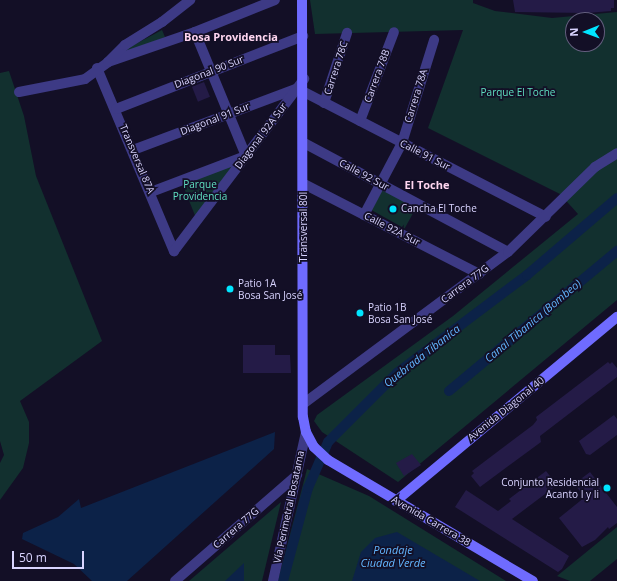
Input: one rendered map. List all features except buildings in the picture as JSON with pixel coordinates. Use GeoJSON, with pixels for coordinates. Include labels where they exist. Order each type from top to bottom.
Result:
{"type":"FeatureCollection","features":[{"type":"Feature","properties":{"kind":"main road","name":"Transversal 80I"},"geometry":{"type":"LineString","coordinates":[[302,0],[302,86],[304,143],[303,404],[306,432],[317,451]]}},
{"type":"Feature","properties":{"kind":"main road","name":"Avenida Diagonal 40"},"geometry":{"type":"LineString","coordinates":[[396,501],[617,317]]}},
{"type":"Feature","properties":{"kind":"main road","name":"Avenida Carrera 38"},"geometry":{"type":"LineString","coordinates":[[317,451],[328,460],[396,501],[534,581]]}},
{"type":"Feature","properties":{"kind":"street"},"geometry":{"type":"LineString","coordinates":[[19,92],[85,79],[96,68],[108,62],[195,32],[275,0]]}},
{"type":"Feature","properties":{"kind":"street"},"geometry":{"type":"LineString","coordinates":[[108,62],[125,45],[187,1]]}},
{"type":"Feature","properties":{"kind":"street"},"geometry":{"type":"LineString","coordinates":[[151,192],[246,156],[195,32]]}},
{"type":"Feature","properties":{"kind":"street","name":"Carrera 78B"},"geometry":{"type":"LineString","coordinates":[[360,121],[394,32]]}},
{"type":"Feature","properties":{"kind":"street","name":"Carrera 78C"},"geometry":{"type":"LineString","coordinates":[[324,102],[347,33]]}},
{"type":"Feature","properties":{"kind":"street","name":"Diagonal 90 Sur"},"geometry":{"type":"LineString","coordinates":[[116,109],[303,36]]}},
{"type":"Feature","properties":{"kind":"street","name":"Carrera 78A"},"geometry":{"type":"LineString","coordinates":[[364,215],[402,142],[434,40]]}},
{"type":"Feature","properties":{"kind":"street","name":"Transversal 87A"},"geometry":{"type":"LineString","coordinates":[[96,68],[116,109],[174,251]]}},
{"type":"Feature","properties":{"kind":"street","name":"Calle 91 Sur"},"geometry":{"type":"LineString","coordinates":[[302,86],[324,102],[546,217]]}},
{"type":"Feature","properties":{"kind":"street","name":"Diagonal 91 Sur"},"geometry":{"type":"LineString","coordinates":[[133,150],[302,86]]}},
{"type":"Feature","properties":{"kind":"street","name":"Diagonal 92A Sur"},"geometry":{"type":"LineString","coordinates":[[174,251],[246,156],[302,86]]}},
{"type":"Feature","properties":{"kind":"street","name":"Calle 92 Sur"},"geometry":{"type":"LineString","coordinates":[[304,143],[508,252]]}},
{"type":"Feature","properties":{"kind":"street","name":"Carrera 77G"},"geometry":{"type":"LineString","coordinates":[[303,404],[508,252],[546,217],[595,167],[617,153]]}},
{"type":"Feature","properties":{"kind":"street","name":"Calle 92A Sur"},"geometry":{"type":"LineString","coordinates":[[304,184],[479,274]]}},
{"type":"Feature","properties":{"kind":"street","name":"Vía Perimetral Bosatama"},"geometry":{"type":"LineString","coordinates":[[273,581],[306,432]]}},
{"type":"Feature","properties":{"kind":"street","name":"Carrera 77G"},"geometry":{"type":"LineString","coordinates":[[175,581],[297,475]]}},
{"type":"Feature","properties":{"kind":"green space","name":"Parque El Toche"},"geometry":{"type":"Polygon","coordinates":[[[310,0],[473,0],[473,3],[495,11],[552,18],[565,17],[565,52],[605,52],[605,13],[617,12],[617,300],[398,482],[322,432],[314,421],[317,415],[453,316],[578,214],[560,194],[428,128],[463,30],[315,34],[310,0]]]}},
{"type":"Feature","properties":{"kind":"green space"},"geometry":{"type":"Polygon","coordinates":[[[162,30],[165,37],[119,56],[126,49],[162,30]]]}},
{"type":"Feature","properties":{"kind":"green space"},"geometry":{"type":"Polygon","coordinates":[[[9,71],[24,116],[36,176],[102,341],[20,401],[29,422],[29,443],[23,468],[0,500],[0,463],[4,455],[0,441],[0,73],[9,71]]]}},
{"type":"Feature","properties":{"kind":"green space","name":"Parque Providencia"},"geometry":{"type":"Polygon","coordinates":[[[236,161],[196,218],[182,183],[236,161]]]}},
{"type":"Feature","properties":{"kind":"green space","name":"Cancha El Toche"},"geometry":{"type":"Polygon","coordinates":[[[383,189],[416,207],[405,228],[371,210],[383,189]]]}},
{"type":"Feature","properties":{"kind":"green space"},"geometry":{"type":"Polygon","coordinates":[[[307,469],[369,496],[506,581],[278,581],[307,469]]]}},
{"type":"Feature","properties":{"kind":"green space"},"geometry":{"type":"Polygon","coordinates":[[[281,502],[262,581],[189,581],[281,502]]]}},
{"type":"Feature","properties":{"kind":"green space"},"geometry":{"type":"Polygon","coordinates":[[[617,527],[617,559],[590,581],[570,581],[557,576],[617,527]]]}},
{"type":"Feature","properties":{"kind":"water"},"geometry":{"type":"Polygon","coordinates":[[[275,432],[274,449],[127,581],[92,581],[74,564],[22,539],[23,533],[58,517],[79,499],[81,508],[275,432]]]}},
{"type":"Feature","properties":{"kind":"water","name":"Pondaje Ciudad Verde"},"geometry":{"type":"Polygon","coordinates":[[[397,532],[480,581],[352,581],[361,552],[375,538],[397,532]]]}},
{"type":"Feature","properties":{"kind":"water"},"geometry":{"type":"Polygon","coordinates":[[[244,563],[244,581],[225,581],[244,563]]]}},
{"type":"Feature","properties":{"kind":"waterway","name":"Quebrada Tibaníca"},"geometry":{"type":"LineString","coordinates":[[283,581],[308,488],[328,442],[397,373],[527,275],[617,198]]}},
{"type":"Feature","properties":{"kind":"waterway","name":"Canal Tibanica (Bombeo)"},"geometry":{"type":"LineString","coordinates":[[449,391],[617,251]]}},
{"type":"Feature","properties":{"kind":"place","name":"Cancha El Toche"},"geometry":{"type":"Point","coordinates":[393,209]}},
{"type":"Feature","properties":{"kind":"place","name":"Patio 1A Bosa San José"},"geometry":{"type":"Point","coordinates":[230,289]}},
{"type":"Feature","properties":{"kind":"place","name":"Patio 1B Bosa San José"},"geometry":{"type":"Point","coordinates":[360,313]}},
{"type":"Feature","properties":{"kind":"place","name":"Conjunto Residencial Acanto I y Ii"},"geometry":{"type":"Point","coordinates":[607,488]}},
{"type":"Feature","properties":{"kind":"district","name":"Bosa Providencia"},"geometry":{"type":"Point","coordinates":[231,37]}},
{"type":"Feature","properties":{"kind":"district","name":"El Toche"},"geometry":{"type":"Point","coordinates":[427,185]}}]}
